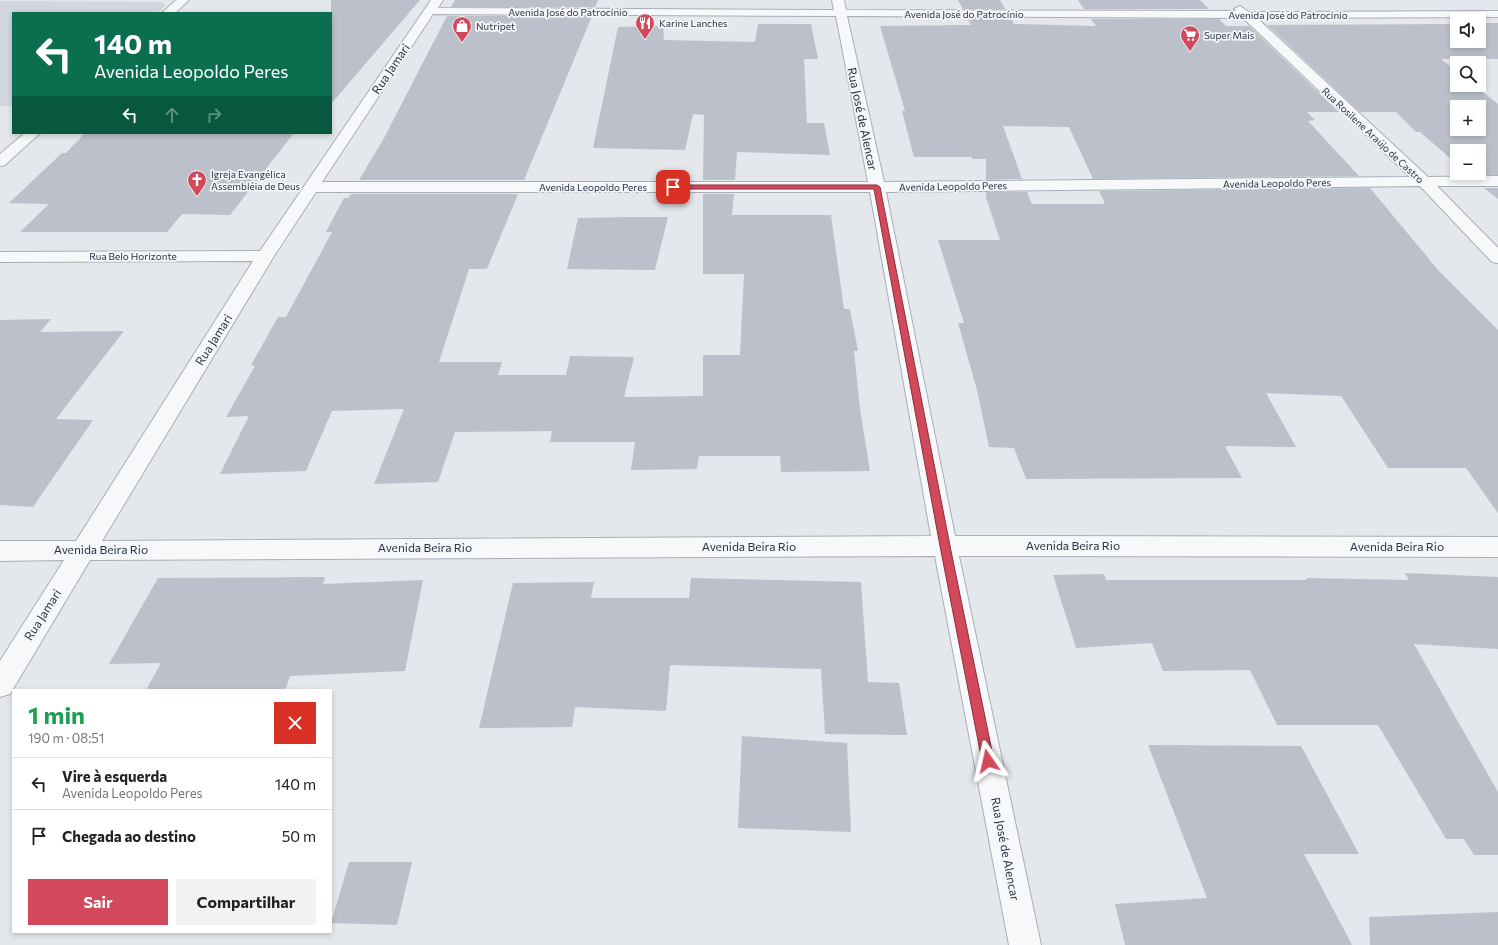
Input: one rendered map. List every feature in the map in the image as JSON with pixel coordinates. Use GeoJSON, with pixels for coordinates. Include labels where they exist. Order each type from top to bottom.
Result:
{"type":"FeatureCollection","features":[{"type":"Feature","properties":{"kind":"street"},"geometry":{"type":"LineString","coordinates":[[169,12],[183,0]]}},
{"type":"Feature","properties":{"kind":"street","name":"Rua Rosilene Araújo de Castro"},"geometry":{"type":"LineString","coordinates":[[1231,0],[1423,181],[1498,258]]}},
{"type":"Feature","properties":{"kind":"street","name":"Avenida José do Patrocínio"},"geometry":{"type":"LineString","coordinates":[[433,6],[839,6],[1246,15],[1498,14]]}},
{"type":"Feature","properties":{"kind":"street","name":"Rua Jamari"},"geometry":{"type":"LineString","coordinates":[[0,685],[265,256],[313,187],[433,6]]}},
{"type":"Feature","properties":{"kind":"street","name":"Rua José de Alencar"},"geometry":{"type":"LineString","coordinates":[[839,6],[877,187],[945,546],[1025,945]]}},
{"type":"Feature","properties":{"kind":"street"},"geometry":{"type":"LineString","coordinates":[[0,162],[32,134]]}},
{"type":"Feature","properties":{"kind":"street","name":"Avenida Leopoldo Peres"},"geometry":{"type":"LineString","coordinates":[[313,187],[877,187],[1498,181]]}},
{"type":"Feature","properties":{"kind":"street","name":"Rua Belo Horizonte"},"geometry":{"type":"LineString","coordinates":[[0,257],[265,256]]}},
{"type":"Feature","properties":{"kind":"street","name":"Avenida Beira Rio"},"geometry":{"type":"LineString","coordinates":[[0,551],[84,549],[945,546],[1498,548]]}},
{"type":"Feature","properties":{"kind":"shaded area"},"geometry":{"type":"Polygon","coordinates":[[[0,1],[160,2],[166,5],[158,12],[12,12],[12,106],[0,106],[0,1]]]}},
{"type":"Feature","properties":{"kind":"building"},"geometry":{"type":"Polygon","coordinates":[[[331,0],[420,0],[332,103],[332,12],[331,0]]]}},
{"type":"Feature","properties":{"kind":"building"},"geometry":{"type":"Polygon","coordinates":[[[455,0],[598,0],[595,7],[451,7],[455,0]]]}},
{"type":"Feature","properties":{"kind":"building"},"geometry":{"type":"Polygon","coordinates":[[[958,0],[1000,0],[1005,9],[963,9],[958,0]]]}},
{"type":"Feature","properties":{"kind":"building"},"geometry":{"type":"Polygon","coordinates":[[[1078,0],[1200,0],[1209,9],[1084,9],[1078,0]]]}},
{"type":"Feature","properties":{"kind":"building"},"geometry":{"type":"Polygon","coordinates":[[[447,16],[592,16],[524,180],[359,180],[383,140],[447,16]]]}},
{"type":"Feature","properties":{"kind":"building"},"geometry":{"type":"Polygon","coordinates":[[[967,18],[1011,18],[1014,24],[1096,26],[1091,19],[1219,19],[1226,26],[1249,26],[1339,112],[1307,112],[1315,120],[1308,121],[1359,176],[1093,179],[1069,127],[1003,126],[1022,179],[986,180],[986,159],[972,159],[972,157],[914,157],[902,111],[905,111],[880,26],[971,25],[967,18]]]}},
{"type":"Feature","properties":{"kind":"building"},"geometry":{"type":"Polygon","coordinates":[[[1486,23],[1498,23],[1498,59],[1486,59],[1486,56],[1450,56],[1450,59],[1441,59],[1450,66],[1450,92],[1483,92],[1498,104],[1498,175],[1486,175],[1486,144],[1450,144],[1450,158],[1420,132],[1416,132],[1396,112],[1360,112],[1267,25],[1450,24],[1450,48],[1486,48],[1486,23]]]}},
{"type":"Feature","properties":{"kind":"building"},"geometry":{"type":"Polygon","coordinates":[[[758,24],[811,24],[818,59],[804,59],[807,123],[824,123],[830,155],[737,152],[735,180],[703,180],[704,115],[693,114],[685,150],[593,148],[618,27],[663,26],[664,40],[755,42],[758,24]]]}},
{"type":"Feature","properties":{"kind":"building"},"geometry":{"type":"Polygon","coordinates":[[[84,134],[293,134],[230,215],[182,214],[167,232],[20,232],[49,204],[9,203],[62,153],[66,153],[84,134]]]}},
{"type":"Feature","properties":{"kind":"building"},"geometry":{"type":"Polygon","coordinates":[[[1370,188],[1439,271],[1498,330],[1498,513],[1466,468],[1388,468],[1341,396],[1266,393],[1296,447],[1225,446],[1242,478],[1026,479],[1014,448],[989,447],[977,390],[958,323],[964,323],[938,240],[1000,240],[986,197],[986,192],[1027,192],[1032,204],[1105,204],[1099,191],[1370,188]]]}},
{"type":"Feature","properties":{"kind":"building"},"geometry":{"type":"Polygon","coordinates":[[[1484,188],[1498,188],[1498,199],[1484,188]]]}},
{"type":"Feature","properties":{"kind":"building"},"geometry":{"type":"Polygon","coordinates":[[[351,194],[518,194],[487,269],[469,269],[439,362],[502,362],[498,375],[566,375],[570,356],[634,357],[624,397],[703,396],[703,355],[740,355],[744,274],[703,274],[703,194],[734,194],[732,215],[831,215],[844,309],[850,309],[858,351],[854,351],[860,409],[870,471],[781,472],[780,456],[699,456],[697,469],[631,470],[635,442],[550,442],[552,431],[455,432],[438,482],[374,484],[404,409],[332,411],[306,471],[220,474],[249,416],[226,417],[255,366],[251,365],[278,317],[286,317],[332,232],[326,232],[344,198],[348,198],[351,194]]]}},
{"type":"Feature","properties":{"kind":"building"},"geometry":{"type":"Polygon","coordinates":[[[668,217],[655,270],[567,269],[578,218],[668,217]]]}},
{"type":"Feature","properties":{"kind":"building"},"geometry":{"type":"Polygon","coordinates":[[[51,319],[40,332],[124,331],[56,419],[93,420],[33,507],[0,505],[0,320],[51,319]]]}},
{"type":"Feature","properties":{"kind":"building"},"geometry":{"type":"Polygon","coordinates":[[[1405,573],[1498,577],[1498,649],[1414,644],[1498,792],[1498,855],[1474,855],[1464,839],[1446,839],[1378,725],[1277,725],[1250,670],[1163,671],[1152,643],[1076,648],[1053,575],[1104,574],[1106,580],[1307,580],[1306,578],[1409,580],[1405,573]]]}},
{"type":"Feature","properties":{"kind":"building"},"geometry":{"type":"Polygon","coordinates":[[[325,577],[323,584],[423,580],[405,671],[290,676],[285,689],[147,689],[161,663],[109,664],[158,578],[325,577]]]}},
{"type":"Feature","properties":{"kind":"building"},"geometry":{"type":"Polygon","coordinates":[[[691,578],[861,582],[868,682],[899,683],[907,735],[825,734],[821,669],[670,665],[666,711],[575,707],[572,727],[479,728],[513,583],[594,582],[591,598],[689,598],[691,578]]]}},
{"type":"Feature","properties":{"kind":"building"},"geometry":{"type":"Polygon","coordinates":[[[742,736],[847,743],[851,832],[738,828],[742,736]]]}},
{"type":"Feature","properties":{"kind":"building"},"geometry":{"type":"Polygon","coordinates":[[[1148,745],[1301,746],[1359,854],[1304,854],[1352,945],[1125,945],[1115,904],[1207,898],[1148,745]]]}},
{"type":"Feature","properties":{"kind":"building"},"geometry":{"type":"Polygon","coordinates":[[[349,862],[412,862],[397,925],[332,923],[349,862]]]}},
{"type":"Feature","properties":{"kind":"building"},"geometry":{"type":"Polygon","coordinates":[[[1498,912],[1498,945],[1370,945],[1369,917],[1498,912]]]}},
{"type":"Feature","properties":{"kind":"place","name":"Karine Lanches"},"geometry":{"type":"Point","coordinates":[645,40]}},
{"type":"Feature","properties":{"kind":"place","name":"Nutripet"},"geometry":{"type":"Point","coordinates":[462,43]}},
{"type":"Feature","properties":{"kind":"place","name":"Super Mais"},"geometry":{"type":"Point","coordinates":[1190,52]}},
{"type":"Feature","properties":{"kind":"place","name":"Igreja Evangélica Assembléia de Deus"},"geometry":{"type":"Point","coordinates":[197,197]}},
{"type":"Feature","properties":{"kind":"route"},"geometry":{"type":"LineString","coordinates":[[673,187],[877,187],[945,546],[988,761]]}}]}
